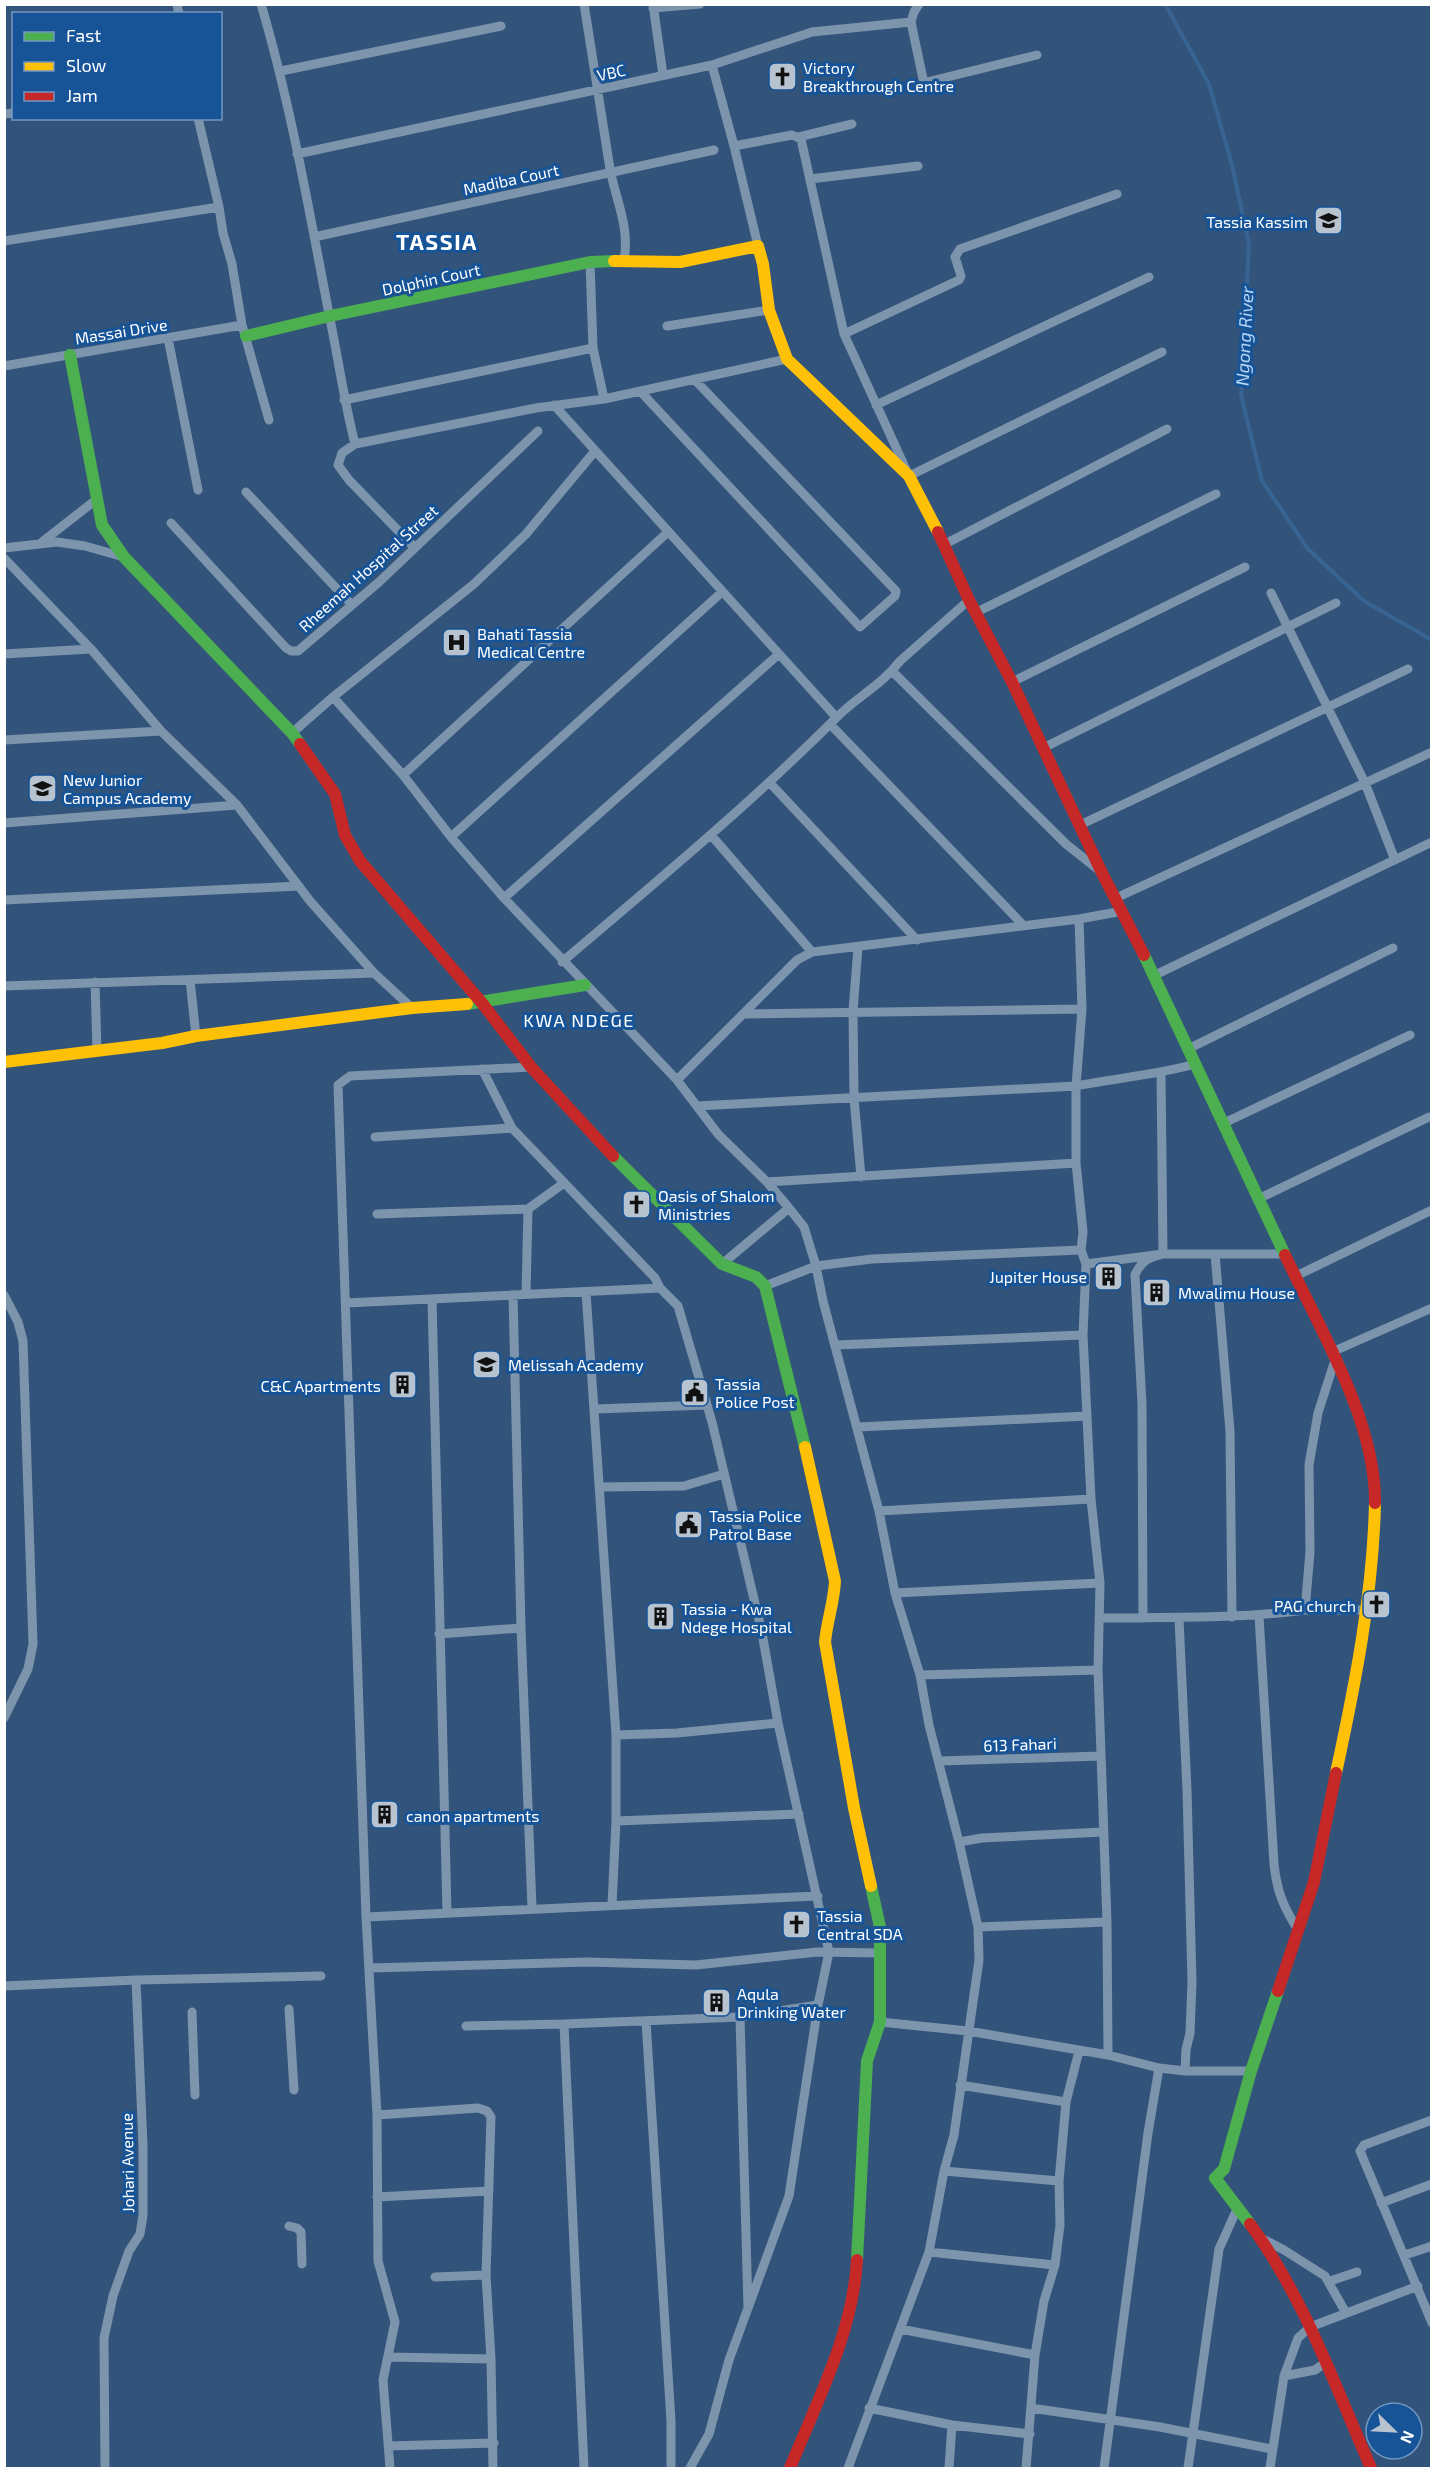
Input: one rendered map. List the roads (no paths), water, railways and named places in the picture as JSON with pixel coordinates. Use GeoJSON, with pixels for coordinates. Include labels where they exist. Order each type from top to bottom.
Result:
{"type":"FeatureCollection","features":[{"type":"Feature","properties":{"kind":"street"},"geometry":{"type":"LineString","coordinates":[[261,4],[281,71],[330,316],[344,400],[356,444]]}},
{"type":"Feature","properties":{"kind":"street"},"geometry":{"type":"LineString","coordinates":[[584,4],[611,172],[625,227],[627,243],[624,260]]}},
{"type":"Feature","properties":{"kind":"street"},"geometry":{"type":"LineString","coordinates":[[663,75],[653,6],[700,4]]}},
{"type":"Feature","properties":{"kind":"street"},"geometry":{"type":"LineString","coordinates":[[919,4],[911,22],[923,79],[927,82],[1037,55]]}},
{"type":"Feature","properties":{"kind":"street","name":"VBC"},"geometry":{"type":"LineString","coordinates":[[297,154],[712,65],[812,32],[911,22]]}},
{"type":"Feature","properties":{"kind":"street"},"geometry":{"type":"LineString","coordinates":[[281,71],[501,26]]}},
{"type":"Feature","properties":{"kind":"street"},"geometry":{"type":"LineString","coordinates":[[712,65],[763,264],[769,310],[787,359],[909,476]]}},
{"type":"Feature","properties":{"kind":"street"},"geometry":{"type":"LineString","coordinates":[[198,120],[232,264],[244,331],[269,420]]}},
{"type":"Feature","properties":{"kind":"street"},"geometry":{"type":"LineString","coordinates":[[734,146],[792,135],[798,137],[852,124]]}},
{"type":"Feature","properties":{"kind":"street"},"geometry":{"type":"LineString","coordinates":[[798,137],[810,179],[844,334],[909,476],[945,544],[975,613],[1012,682],[1102,873],[1123,911],[1296,1276],[1356,1405],[1371,1458],[1375,1486],[1374,1540],[1365,1610],[1345,1731],[1314,1882],[1251,2071],[1224,2169],[1215,2178],[1280,2268],[1326,2362],[1371,2469]]}},
{"type":"Feature","properties":{"kind":"street","name":"Madiba Court"},"geometry":{"type":"LineString","coordinates":[[314,237],[714,150]]}},
{"type":"Feature","properties":{"kind":"street"},"geometry":{"type":"LineString","coordinates":[[810,179],[918,166]]}},
{"type":"Feature","properties":{"kind":"street"},"geometry":{"type":"LineString","coordinates":[[844,334],[959,280],[961,276],[955,257],[960,249],[1117,194]]}},
{"type":"Feature","properties":{"kind":"street"},"geometry":{"type":"LineString","coordinates":[[4,242],[219,207]]}},
{"type":"Feature","properties":{"kind":"street","name":"Dolphin Court"},"geometry":{"type":"LineString","coordinates":[[244,331],[330,316],[590,262],[624,260],[680,262],[758,246]]}},
{"type":"Feature","properties":{"kind":"street"},"geometry":{"type":"LineString","coordinates":[[590,262],[593,348],[604,399]]}},
{"type":"Feature","properties":{"kind":"street"},"geometry":{"type":"LineString","coordinates":[[876,405],[1149,277]]}},
{"type":"Feature","properties":{"kind":"street"},"geometry":{"type":"LineString","coordinates":[[667,327],[769,310]]}},
{"type":"Feature","properties":{"kind":"street","name":"Massai Drive"},"geometry":{"type":"LineString","coordinates":[[4,366],[168,338],[244,331]]}},
{"type":"Feature","properties":{"kind":"street"},"geometry":{"type":"LineString","coordinates":[[168,338],[198,490]]}},
{"type":"Feature","properties":{"kind":"street"},"geometry":{"type":"LineString","coordinates":[[344,400],[593,348]]}},
{"type":"Feature","properties":{"kind":"street"},"geometry":{"type":"LineString","coordinates":[[909,476],[1162,352]]}},
{"type":"Feature","properties":{"kind":"street"},"geometry":{"type":"LineString","coordinates":[[70,355],[102,525],[124,557],[292,733],[335,794],[345,835],[360,861],[482,1003],[531,1067],[604,1146],[722,1264],[756,1276],[765,1286],[822,1515],[835,1581],[834,1600],[827,1622],[825,1642],[854,1808],[880,1927],[881,1953],[880,2022],[867,2061],[855,2290],[841,2341],[790,2469]]}},
{"type":"Feature","properties":{"kind":"street"},"geometry":{"type":"LineString","coordinates":[[414,547],[349,480],[338,465],[342,453],[356,444],[554,405],[604,399],[787,359]]}},
{"type":"Feature","properties":{"kind":"street"},"geometry":{"type":"LineString","coordinates":[[640,391],[860,627],[895,596],[896,591],[694,380]]}},
{"type":"Feature","properties":{"kind":"street"},"geometry":{"type":"LineString","coordinates":[[554,405],[779,654],[833,721],[1023,925]]}},
{"type":"Feature","properties":{"kind":"street"},"geometry":{"type":"LineString","coordinates":[[945,544],[1167,429]]}},
{"type":"Feature","properties":{"kind":"street","name":"Rheemah Hospital Street"},"geometry":{"type":"LineString","coordinates":[[171,523],[288,650],[300,650],[352,605],[538,431]]}},
{"type":"Feature","properties":{"kind":"street"},"geometry":{"type":"LineString","coordinates":[[292,733],[333,697],[482,577],[526,534],[595,451]]}},
{"type":"Feature","properties":{"kind":"street"},"geometry":{"type":"LineString","coordinates":[[246,492],[352,605]]}},
{"type":"Feature","properties":{"kind":"street"},"geometry":{"type":"LineString","coordinates":[[975,613],[1216,495]]}},
{"type":"Feature","properties":{"kind":"street"},"geometry":{"type":"LineString","coordinates":[[40,543],[97,499]]}},
{"type":"Feature","properties":{"kind":"street"},"geometry":{"type":"LineString","coordinates":[[403,775],[668,532]]}},
{"type":"Feature","properties":{"kind":"street"},"geometry":{"type":"LineString","coordinates":[[4,548],[65,542],[124,557]]}},
{"type":"Feature","properties":{"kind":"street"},"geometry":{"type":"LineString","coordinates":[[4,558],[91,649],[161,730],[237,805],[299,886],[374,973],[412,1008]]}},
{"type":"Feature","properties":{"kind":"street"},"geometry":{"type":"LineString","coordinates":[[1012,682],[1245,567]]}},
{"type":"Feature","properties":{"kind":"street"},"geometry":{"type":"LineString","coordinates":[[451,837],[722,591]]}},
{"type":"Feature","properties":{"kind":"street"},"geometry":{"type":"LineString","coordinates":[[1271,592],[1365,783],[1395,860]]}},
{"type":"Feature","properties":{"kind":"street"},"geometry":{"type":"LineString","coordinates":[[562,962],[770,783],[833,721],[892,671],[900,661],[969,600]]}},
{"type":"Feature","properties":{"kind":"street"},"geometry":{"type":"LineString","coordinates":[[1043,748],[1336,603]]}},
{"type":"Feature","properties":{"kind":"street"},"geometry":{"type":"LineString","coordinates":[[4,654],[91,649]]}},
{"type":"Feature","properties":{"kind":"street"},"geometry":{"type":"LineString","coordinates":[[504,898],[779,654]]}},
{"type":"Feature","properties":{"kind":"street"},"geometry":{"type":"LineString","coordinates":[[1080,825],[1408,669]]}},
{"type":"Feature","properties":{"kind":"street"},"geometry":{"type":"LineString","coordinates":[[892,671],[1066,844],[1102,873]]}},
{"type":"Feature","properties":{"kind":"street"},"geometry":{"type":"LineString","coordinates":[[333,697],[403,775],[451,837],[504,898],[562,962],[677,1080],[718,1134],[767,1182],[804,1227],[816,1266],[822,1301],[836,1345],[879,1511],[896,1593],[921,1675],[929,1725],[960,1842],[978,1927],[979,1960],[977,1988],[968,2031],[954,2135],[944,2171],[929,2252],[848,2469]]}},
{"type":"Feature","properties":{"kind":"street"},"geometry":{"type":"LineString","coordinates":[[4,740],[161,730]]}},
{"type":"Feature","properties":{"kind":"street"},"geometry":{"type":"LineString","coordinates":[[1116,898],[1431,752]]}},
{"type":"Feature","properties":{"kind":"street"},"geometry":{"type":"LineString","coordinates":[[770,783],[917,940]]}},
{"type":"Feature","properties":{"kind":"street"},"geometry":{"type":"LineString","coordinates":[[4,823],[237,805]]}},
{"type":"Feature","properties":{"kind":"street"},"geometry":{"type":"LineString","coordinates":[[711,835],[812,952]]}},
{"type":"Feature","properties":{"kind":"street"},"geometry":{"type":"LineString","coordinates":[[1153,976],[1431,842]]}},
{"type":"Feature","properties":{"kind":"street"},"geometry":{"type":"LineString","coordinates":[[4,900],[299,886]]}},
{"type":"Feature","properties":{"kind":"street"},"geometry":{"type":"LineString","coordinates":[[677,1080],[797,960],[812,952],[1079,919],[1123,911]]}},
{"type":"Feature","properties":{"kind":"street"},"geometry":{"type":"LineString","coordinates":[[1079,919],[1082,1009],[1076,1086],[1076,1164],[1082,1222],[1081,1251],[1086,1264],[1083,1335],[1091,1499],[1100,1583],[1098,1670],[1107,1922],[1108,2055]]}},
{"type":"Feature","properties":{"kind":"street"},"geometry":{"type":"LineString","coordinates":[[858,947],[853,1011],[854,1098],[861,1177]]}},
{"type":"Feature","properties":{"kind":"street"},"geometry":{"type":"LineString","coordinates":[[1188,1048],[1393,948]]}},
{"type":"Feature","properties":{"kind":"street"},"geometry":{"type":"LineString","coordinates":[[4,986],[374,973]]}},
{"type":"Feature","properties":{"kind":"street"},"geometry":{"type":"LineString","coordinates":[[190,980],[196,1036]]}},
{"type":"Feature","properties":{"kind":"street"},"geometry":{"type":"LineString","coordinates":[[95,982],[97,1051]]}},
{"type":"Feature","properties":{"kind":"street"},"geometry":{"type":"LineString","coordinates":[[4,1062],[162,1043],[196,1036],[412,1008],[482,1003],[585,985]]}},
{"type":"Feature","properties":{"kind":"street"},"geometry":{"type":"LineString","coordinates":[[745,1014],[1082,1009]]}},
{"type":"Feature","properties":{"kind":"street"},"geometry":{"type":"LineString","coordinates":[[1222,1124],[1410,1035]]}},
{"type":"Feature","properties":{"kind":"street"},"geometry":{"type":"LineString","coordinates":[[697,1106],[1076,1086],[1119,1077],[1161,1074],[1195,1064]]}},
{"type":"Feature","properties":{"kind":"street"},"geometry":{"type":"LineString","coordinates":[[390,2469],[383,2380],[395,2322],[378,2261],[377,2115],[366,1917],[338,1085],[350,1076],[531,1067]]}},
{"type":"Feature","properties":{"kind":"street"},"geometry":{"type":"LineString","coordinates":[[483,1068],[512,1128],[655,1278],[660,1288],[678,1306],[707,1405],[762,1633],[778,1723],[830,1952],[818,2005],[789,2196],[729,2360],[709,2434],[690,2469]]}},
{"type":"Feature","properties":{"kind":"street"},"geometry":{"type":"LineString","coordinates":[[1161,1074],[1162,1254]]}},
{"type":"Feature","properties":{"kind":"street"},"geometry":{"type":"LineString","coordinates":[[1258,1199],[1430,1117]]}},
{"type":"Feature","properties":{"kind":"street"},"geometry":{"type":"LineString","coordinates":[[375,1137],[512,1128]]}},
{"type":"Feature","properties":{"kind":"street"},"geometry":{"type":"LineString","coordinates":[[767,1182],[1076,1164]]}},
{"type":"Feature","properties":{"kind":"street"},"geometry":{"type":"LineString","coordinates":[[376,1214],[528,1209],[564,1183]]}},
{"type":"Feature","properties":{"kind":"street"},"geometry":{"type":"LineString","coordinates":[[722,1264],[789,1208]]}},
{"type":"Feature","properties":{"kind":"street"},"geometry":{"type":"LineString","coordinates":[[526,1294],[528,1209]]}},
{"type":"Feature","properties":{"kind":"street"},"geometry":{"type":"LineString","coordinates":[[1296,1276],[1431,1210]]}},
{"type":"Feature","properties":{"kind":"street"},"geometry":{"type":"LineString","coordinates":[[765,1286],[816,1266],[872,1259],[1081,1251]]}},
{"type":"Feature","properties":{"kind":"street"},"geometry":{"type":"LineString","coordinates":[[1143,1617],[1142,1404],[1134,1280],[1139,1266],[1144,1261],[1162,1254]]}},
{"type":"Feature","properties":{"kind":"street"},"geometry":{"type":"LineString","coordinates":[[1086,1264],[1162,1254],[1284,1254]]}},
{"type":"Feature","properties":{"kind":"street"},"geometry":{"type":"LineString","coordinates":[[1215,1254],[1230,1431],[1232,1617]]}},
{"type":"Feature","properties":{"kind":"street"},"geometry":{"type":"LineString","coordinates":[[345,1303],[660,1288]]}},
{"type":"Feature","properties":{"kind":"street"},"geometry":{"type":"LineString","coordinates":[[586,1292],[616,1735],[616,1821],[612,1905]]}},
{"type":"Feature","properties":{"kind":"street"},"geometry":{"type":"LineString","coordinates":[[4,1295],[18,1322],[23,1341],[33,1644],[28,1669],[4,1718]]}},
{"type":"Feature","properties":{"kind":"street"},"geometry":{"type":"LineString","coordinates":[[513,1295],[521,1629],[532,1908]]}},
{"type":"Feature","properties":{"kind":"street"},"geometry":{"type":"LineString","coordinates":[[432,1299],[447,1913]]}},
{"type":"Feature","properties":{"kind":"street"},"geometry":{"type":"LineString","coordinates":[[1305,1610],[1310,1552],[1309,1465],[1318,1413],[1333,1356],[1431,1308]]}},
{"type":"Feature","properties":{"kind":"street"},"geometry":{"type":"LineString","coordinates":[[836,1345],[1083,1335]]}},
{"type":"Feature","properties":{"kind":"street"},"geometry":{"type":"LineString","coordinates":[[595,1409],[707,1405]]}},
{"type":"Feature","properties":{"kind":"street"},"geometry":{"type":"LineString","coordinates":[[858,1427],[1087,1416]]}},
{"type":"Feature","properties":{"kind":"street"},"geometry":{"type":"LineString","coordinates":[[600,1487],[684,1486],[724,1474]]}},
{"type":"Feature","properties":{"kind":"street"},"geometry":{"type":"LineString","coordinates":[[879,1511],[1091,1499]]}},
{"type":"Feature","properties":{"kind":"street"},"geometry":{"type":"LineString","coordinates":[[896,1593],[1100,1583]]}},
{"type":"Feature","properties":{"kind":"street"},"geometry":{"type":"LineString","coordinates":[[1100,1618],[1179,1619],[1259,1616],[1305,1610],[1365,1610]]}},
{"type":"Feature","properties":{"kind":"street"},"geometry":{"type":"LineString","coordinates":[[1259,1616],[1274,1864],[1282,1905],[1298,1930]]}},
{"type":"Feature","properties":{"kind":"street"},"geometry":{"type":"LineString","coordinates":[[1179,1619],[1187,1790],[1192,1982],[1190,2034],[1186,2050],[1185,2071]]}},
{"type":"Feature","properties":{"kind":"street"},"geometry":{"type":"LineString","coordinates":[[439,1634],[521,1629]]}},
{"type":"Feature","properties":{"kind":"street"},"geometry":{"type":"LineString","coordinates":[[921,1675],[1098,1670]]}},
{"type":"Feature","properties":{"kind":"street"},"geometry":{"type":"LineString","coordinates":[[616,1735],[677,1733],[778,1723]]}},
{"type":"Feature","properties":{"kind":"street","name":"613 Fahari"},"geometry":{"type":"LineString","coordinates":[[940,1761],[1101,1756]]}},
{"type":"Feature","properties":{"kind":"street"},"geometry":{"type":"LineString","coordinates":[[616,1821],[799,1814]]}},
{"type":"Feature","properties":{"kind":"street"},"geometry":{"type":"LineString","coordinates":[[960,1842],[982,1838],[1103,1832]]}},
{"type":"Feature","properties":{"kind":"street"},"geometry":{"type":"LineString","coordinates":[[366,1917],[818,1896]]}},
{"type":"Feature","properties":{"kind":"street"},"geometry":{"type":"LineString","coordinates":[[978,1927],[1107,1922]]}},
{"type":"Feature","properties":{"kind":"street"},"geometry":{"type":"LineString","coordinates":[[370,1968],[587,1962],[696,1965],[830,1952],[881,1953]]}},
{"type":"Feature","properties":{"kind":"street"},"geometry":{"type":"LineString","coordinates":[[4,1986],[136,1980],[321,1976]]}},
{"type":"Feature","properties":{"kind":"street","name":"Johari Avenue"},"geometry":{"type":"LineString","coordinates":[[105,2469],[104,2338],[113,2296],[129,2251],[140,2234],[143,2216],[143,2146],[136,1980]]}},
{"type":"Feature","properties":{"kind":"street"},"geometry":{"type":"LineString","coordinates":[[466,2026],[740,2017],[818,2005]]}},
{"type":"Feature","properties":{"kind":"street"},"geometry":{"type":"LineString","coordinates":[[289,2009],[294,2090]]}},
{"type":"Feature","properties":{"kind":"street"},"geometry":{"type":"LineString","coordinates":[[192,2012],[195,2095]]}},
{"type":"Feature","properties":{"kind":"street"},"geometry":{"type":"LineString","coordinates":[[740,2017],[748,2312]]}},
{"type":"Feature","properties":{"kind":"street"},"geometry":{"type":"LineString","coordinates":[[646,2021],[671,2469]]}},
{"type":"Feature","properties":{"kind":"street"},"geometry":{"type":"LineString","coordinates":[[880,2022],[968,2031],[1108,2055],[1159,2068],[1185,2071],[1251,2071]]}},
{"type":"Feature","properties":{"kind":"street"},"geometry":{"type":"LineString","coordinates":[[564,2024],[584,2469]]}},
{"type":"Feature","properties":{"kind":"street"},"geometry":{"type":"LineString","coordinates":[[1026,2469],[1035,2355],[1044,2301],[1055,2265],[1060,2225],[1059,2181],[1066,2102],[1079,2051]]}},
{"type":"Feature","properties":{"kind":"street"},"geometry":{"type":"LineString","coordinates":[[1104,2469],[1118,2350],[1159,2068]]}},
{"type":"Feature","properties":{"kind":"street"},"geometry":{"type":"LineString","coordinates":[[960,2085],[1066,2102]]}},
{"type":"Feature","properties":{"kind":"street"},"geometry":{"type":"LineString","coordinates":[[377,2115],[478,2108],[488,2111],[491,2117],[486,2275],[491,2359],[493,2469]]}},
{"type":"Feature","properties":{"kind":"street"},"geometry":{"type":"LineString","coordinates":[[1431,2120],[1361,2147],[1360,2151],[1418,2286],[1427,2297],[1431,2323]]}},
{"type":"Feature","properties":{"kind":"street"},"geometry":{"type":"LineString","coordinates":[[944,2171],[1059,2181]]}},
{"type":"Feature","properties":{"kind":"street"},"geometry":{"type":"LineString","coordinates":[[1381,2202],[1431,2184]]}},
{"type":"Feature","properties":{"kind":"street"},"geometry":{"type":"LineString","coordinates":[[377,2197],[489,2191]]}},
{"type":"Feature","properties":{"kind":"street"},"geometry":{"type":"LineString","coordinates":[[1188,2469],[1219,2249],[1237,2209]]}},
{"type":"Feature","properties":{"kind":"street"},"geometry":{"type":"LineString","coordinates":[[289,2226],[301,2232],[302,2264]]}},
{"type":"Feature","properties":{"kind":"street"},"geometry":{"type":"LineString","coordinates":[[1260,2238],[1284,2250],[1330,2281],[1346,2313]]}},
{"type":"Feature","properties":{"kind":"street"},"geometry":{"type":"LineString","coordinates":[[1405,2255],[1431,2246]]}},
{"type":"Feature","properties":{"kind":"street"},"geometry":{"type":"LineString","coordinates":[[929,2252],[1055,2265]]}},
{"type":"Feature","properties":{"kind":"street"},"geometry":{"type":"LineString","coordinates":[[1330,2281],[1357,2272]]}},
{"type":"Feature","properties":{"kind":"street"},"geometry":{"type":"LineString","coordinates":[[435,2277],[486,2275]]}},
{"type":"Feature","properties":{"kind":"street"},"geometry":{"type":"LineString","coordinates":[[1270,2469],[1284,2376],[1298,2338],[1310,2327],[1418,2286]]}},
{"type":"Feature","properties":{"kind":"street"},"geometry":{"type":"LineString","coordinates":[[900,2329],[1035,2355]]}},
{"type":"Feature","properties":{"kind":"street"},"geometry":{"type":"LineString","coordinates":[[389,2357],[491,2359]]}},
{"type":"Feature","properties":{"kind":"street"},"geometry":{"type":"LineString","coordinates":[[1284,2376],[1315,2370],[1326,2362]]}},
{"type":"Feature","properties":{"kind":"street"},"geometry":{"type":"LineString","coordinates":[[869,2408],[952,2426],[1030,2434]]}},
{"type":"Feature","properties":{"kind":"street"},"geometry":{"type":"LineString","coordinates":[[1031,2408],[1160,2427],[1272,2450]]}},
{"type":"Feature","properties":{"kind":"street"},"geometry":{"type":"LineString","coordinates":[[949,2469],[952,2426]]}},
{"type":"Feature","properties":{"kind":"street"},"geometry":{"type":"LineString","coordinates":[[388,2446],[494,2443]]}},
{"type":"Feature","properties":{"kind":"waterway","name":"Ngong River"},"geometry":{"type":"LineString","coordinates":[[1165,4],[1209,84],[1232,165],[1249,244],[1241,395],[1262,481],[1308,549],[1364,601],[1432,640]]}},
{"type":"Feature","properties":{"kind":"place","name":"Victory Breakthrough Centre"},"geometry":{"type":"Point","coordinates":[782,76]}},
{"type":"Feature","properties":{"kind":"place","name":"Tassia Kassim"},"geometry":{"type":"Point","coordinates":[1329,221]}},
{"type":"Feature","properties":{"kind":"place","name":"Bahati Tassia Medical Centre"},"geometry":{"type":"Point","coordinates":[456,642]}},
{"type":"Feature","properties":{"kind":"place","name":"New Junior Campus Academy"},"geometry":{"type":"Point","coordinates":[42,788]}},
{"type":"Feature","properties":{"kind":"place","name":"Oasis of Shalom Ministries"},"geometry":{"type":"Point","coordinates":[637,1204]}},
{"type":"Feature","properties":{"kind":"place","name":"Jupiter House"},"geometry":{"type":"Point","coordinates":[1108,1276]}},
{"type":"Feature","properties":{"kind":"place","name":"Mwalimu House"},"geometry":{"type":"Point","coordinates":[1157,1292]}},
{"type":"Feature","properties":{"kind":"place","name":"Melissah Academy"},"geometry":{"type":"Point","coordinates":[487,1364]}},
{"type":"Feature","properties":{"kind":"place","name":"C&C Apartments"},"geometry":{"type":"Point","coordinates":[402,1385]}},
{"type":"Feature","properties":{"kind":"place","name":"Tassia Police Post"},"geometry":{"type":"Point","coordinates":[694,1392]}},
{"type":"Feature","properties":{"kind":"place","name":"Tassia Police Patrol Base"},"geometry":{"type":"Point","coordinates":[688,1524]}},
{"type":"Feature","properties":{"kind":"place","name":"PAG church"},"geometry":{"type":"Point","coordinates":[1377,1605]}},
{"type":"Feature","properties":{"kind":"place","name":"Tassia - Kwa Ndege Hospital"},"geometry":{"type":"Point","coordinates":[660,1617]}},
{"type":"Feature","properties":{"kind":"place","name":"canon apartments"},"geometry":{"type":"Point","coordinates":[385,1815]}},
{"type":"Feature","properties":{"kind":"place","name":"Tassia Central SDA"},"geometry":{"type":"Point","coordinates":[796,1924]}},
{"type":"Feature","properties":{"kind":"place","name":"Aqula Drinking Water"},"geometry":{"type":"Point","coordinates":[716,2002]}},
{"type":"Feature","properties":{"kind":"district","name":"TASSIA"},"geometry":{"type":"Point","coordinates":[437,241]}},
{"type":"Feature","properties":{"kind":"district","name":"KWA NDEGE"},"geometry":{"type":"Point","coordinates":[579,1020]}}]}
